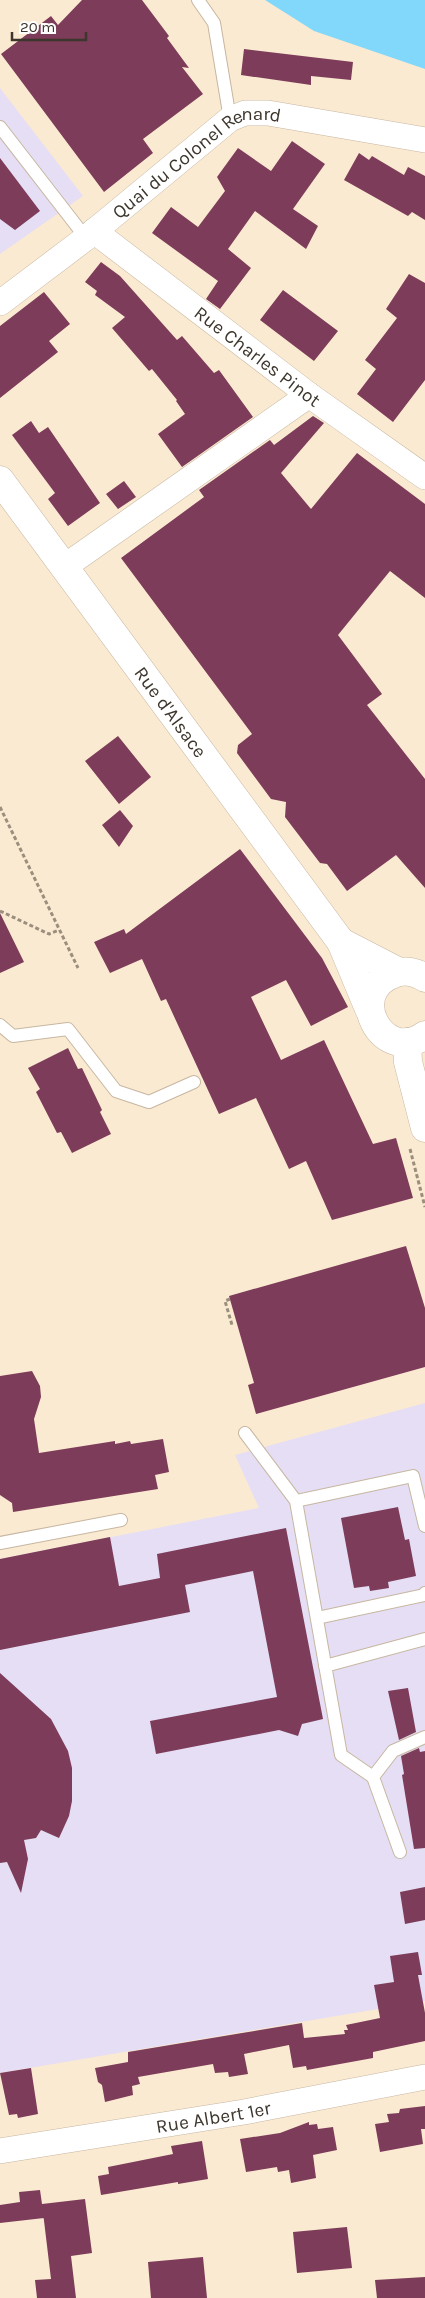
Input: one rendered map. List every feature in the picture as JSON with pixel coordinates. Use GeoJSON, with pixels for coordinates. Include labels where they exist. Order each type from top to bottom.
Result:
{"type":"FeatureCollection","features":[{"type":"Feature","properties":{"kind":"main road","name":"Rue d'Alsace"},"geometry":{"type":"LineString","coordinates":[[0,480],[341,942],[370,1009],[373,1022],[382,1033],[393,1040],[416,1039]]}},
{"type":"Feature","properties":{"kind":"main road","name":"Rue d'Alsace"},"geometry":{"type":"LineString","coordinates":[[341,942],[399,972],[411,972],[425,978]]}},
{"type":"Feature","properties":{"kind":"main road"},"geometry":{"type":"LineString","coordinates":[[370,1009],[371,995],[378,983],[388,976],[399,972]]}},
{"type":"Feature","properties":{"kind":"main road"},"geometry":{"type":"LineString","coordinates":[[416,1039],[408,1062],[425,1128]]}},
{"type":"Feature","properties":{"kind":"street","name":"Quai du Colonel Renard"},"geometry":{"type":"LineString","coordinates":[[0,303],[90,234],[230,119],[245,113],[268,113],[425,140]]}},
{"type":"Feature","properties":{"kind":"street","name":"Rue Charles Pinot"},"geometry":{"type":"LineString","coordinates":[[90,234],[309,395],[425,476]]}},
{"type":"Feature","properties":{"kind":"street"},"geometry":{"type":"LineString","coordinates":[[64,567],[309,395]]}},
{"type":"Feature","properties":{"kind":"street","name":"Rue Albert 1er"},"geometry":{"type":"LineString","coordinates":[[0,2151],[244,2112],[425,2077]]}},
{"type":"Feature","properties":{"kind":"lane"},"geometry":{"type":"LineString","coordinates":[[198,0],[214,23],[230,119]]}},
{"type":"Feature","properties":{"kind":"lane"},"geometry":{"type":"LineString","coordinates":[[0,127],[90,234]]}},
{"type":"Feature","properties":{"kind":"lane"},"geometry":{"type":"LineString","coordinates":[[0,1025],[13,1036],[68,1030],[116,1091],[149,1102],[194,1082]]}},
{"type":"Feature","properties":{"kind":"lane"},"geometry":{"type":"LineString","coordinates":[[245,1433],[296,1501],[341,1754],[373,1777],[400,1852]]}},
{"type":"Feature","properties":{"kind":"lane"},"geometry":{"type":"LineString","coordinates":[[296,1501],[413,1476],[425,1526]]}},
{"type":"Feature","properties":{"kind":"lane"},"geometry":{"type":"LineString","coordinates":[[0,1543],[121,1520]]}},
{"type":"Feature","properties":{"kind":"lane"},"geometry":{"type":"LineString","coordinates":[[316,1618],[424,1595],[425,1593]]}},
{"type":"Feature","properties":{"kind":"lane"},"geometry":{"type":"LineString","coordinates":[[325,1666],[425,1639]]}},
{"type":"Feature","properties":{"kind":"lane"},"geometry":{"type":"LineString","coordinates":[[373,1777],[393,1751],[425,1737]]}},
{"type":"Feature","properties":{"kind":"path"},"geometry":{"type":"LineString","coordinates":[[0,806],[34,873],[78,968]]}},
{"type":"Feature","properties":{"kind":"path"},"geometry":{"type":"LineString","coordinates":[[0,911],[49,934],[59,930]]}},
{"type":"Feature","properties":{"kind":"path"},"geometry":{"type":"LineString","coordinates":[[230,1299],[225,1301],[232,1325]]}},
{"type":"Feature","properties":{"kind":"shaded area"},"geometry":{"type":"Polygon","coordinates":[[[0,88],[83,196],[0,254],[0,88]]]}},
{"type":"Feature","properties":{"kind":"shaded area"},"geometry":{"type":"Polygon","coordinates":[[[425,1403],[425,2001],[0,2073],[0,1559],[259,1508],[235,1455],[425,1403]]]}},
{"type":"Feature","properties":{"kind":"water"},"geometry":{"type":"Polygon","coordinates":[[[265,0],[425,0],[425,69],[314,31],[265,0]]]}},
{"type":"Feature","properties":{"kind":"building"},"geometry":{"type":"Polygon","coordinates":[[[82,0],[142,0],[169,36],[167,38],[189,68],[182,67],[203,94],[143,139],[153,153],[104,192],[1,54],[51,16],[58,25],[82,0]]]}},
{"type":"Feature","properties":{"kind":"building"},"geometry":{"type":"Polygon","coordinates":[[[244,49],[353,62],[351,80],[311,76],[311,85],[241,75],[244,49]]]}},
{"type":"Feature","properties":{"kind":"building"},"geometry":{"type":"Polygon","coordinates":[[[292,141],[325,164],[293,209],[318,226],[306,249],[255,211],[228,249],[251,268],[220,309],[206,299],[218,281],[152,233],[171,207],[198,227],[225,191],[217,177],[238,148],[271,171],[292,141]]]}},
{"type":"Feature","properties":{"kind":"building"},"geometry":{"type":"Polygon","coordinates":[[[359,153],[369,160],[372,156],[404,175],[408,167],[425,176],[425,220],[412,212],[408,216],[344,180],[359,153]]]}},
{"type":"Feature","properties":{"kind":"building"},"geometry":{"type":"Polygon","coordinates":[[[0,158],[40,211],[15,230],[0,219],[0,158]]]}},
{"type":"Feature","properties":{"kind":"building"},"geometry":{"type":"Polygon","coordinates":[[[101,262],[120,276],[177,340],[182,336],[214,373],[219,370],[253,417],[182,467],[158,434],[185,414],[177,400],[152,369],[149,371],[112,328],[125,317],[95,295],[97,291],[85,282],[101,262]]]}},
{"type":"Feature","properties":{"kind":"building"},"geometry":{"type":"Polygon","coordinates":[[[409,274],[425,283],[425,380],[393,422],[357,394],[376,369],[365,360],[397,318],[386,309],[409,274]]]}},
{"type":"Feature","properties":{"kind":"building"},"geometry":{"type":"Polygon","coordinates":[[[283,290],[338,331],[314,361],[260,320],[283,290]]]}},
{"type":"Feature","properties":{"kind":"building"},"geometry":{"type":"Polygon","coordinates":[[[44,292],[70,324],[49,341],[58,352],[0,398],[0,326],[44,292]]]}},
{"type":"Feature","properties":{"kind":"building"},"geometry":{"type":"Polygon","coordinates":[[[313,416],[324,423],[281,473],[311,509],[357,453],[425,504],[425,598],[390,571],[338,635],[382,694],[367,705],[425,779],[425,888],[396,855],[347,891],[327,864],[320,863],[285,817],[286,802],[271,799],[237,753],[238,745],[252,734],[121,558],[204,497],[199,490],[270,440],[274,445],[313,416]]]}},
{"type":"Feature","properties":{"kind":"building"},"geometry":{"type":"Polygon","coordinates":[[[31,421],[39,433],[48,427],[100,503],[68,526],[48,499],[55,493],[12,435],[31,421]]]}},
{"type":"Feature","properties":{"kind":"building"},"geometry":{"type":"Polygon","coordinates":[[[124,481],[136,497],[118,509],[106,494],[124,481]]]}},
{"type":"Feature","properties":{"kind":"building"},"geometry":{"type":"Polygon","coordinates":[[[118,736],[151,777],[119,804],[85,761],[118,736]]]}},
{"type":"Feature","properties":{"kind":"building"},"geometry":{"type":"Polygon","coordinates":[[[120,810],[133,826],[119,847],[102,825],[120,810]]]}},
{"type":"Feature","properties":{"kind":"building"},"geometry":{"type":"Polygon","coordinates":[[[240,849],[322,958],[348,1007],[311,1026],[286,980],[251,997],[281,1060],[324,1040],[373,1144],[396,1138],[413,1198],[332,1220],[306,1161],[289,1169],[256,1098],[219,1114],[166,999],[161,1001],[142,959],[110,973],[94,942],[124,929],[126,934],[240,849]]]}},
{"type":"Feature","properties":{"kind":"building"},"geometry":{"type":"Polygon","coordinates":[[[0,913],[24,962],[0,973],[0,913]]]}},
{"type":"Feature","properties":{"kind":"building"},"geometry":{"type":"Polygon","coordinates":[[[68,1048],[78,1069],[82,1068],[111,1134],[72,1153],[61,1132],[57,1133],[36,1092],[40,1089],[28,1068],[68,1048]]]}},
{"type":"Feature","properties":{"kind":"building"},"geometry":{"type":"Polygon","coordinates":[[[406,1246],[425,1308],[425,1367],[256,1414],[248,1385],[254,1383],[229,1296],[406,1246]]]}},
{"type":"Feature","properties":{"kind":"building"},"geometry":{"type":"Polygon","coordinates":[[[32,1371],[40,1386],[41,1397],[34,1419],[39,1453],[115,1441],[115,1444],[130,1441],[131,1444],[163,1439],[169,1472],[155,1475],[158,1489],[13,1512],[12,1503],[0,1495],[0,1376],[32,1371]]]}},
{"type":"Feature","properties":{"kind":"building"},"geometry":{"type":"Polygon","coordinates":[[[398,1507],[405,1540],[409,1539],[416,1576],[388,1582],[389,1588],[370,1591],[369,1586],[354,1588],[341,1518],[398,1507]]]}},
{"type":"Feature","properties":{"kind":"building"},"geometry":{"type":"Polygon","coordinates":[[[286,1528],[323,1719],[302,1724],[298,1736],[279,1730],[156,1754],[150,1721],[277,1697],[253,1571],[185,1585],[190,1612],[0,1650],[0,1559],[110,1537],[119,1586],[160,1578],[157,1554],[286,1528]]]}},
{"type":"Feature","properties":{"kind":"building"},"geometry":{"type":"Polygon","coordinates":[[[0,1673],[51,1719],[68,1751],[72,1768],[72,1801],[69,1816],[59,1838],[41,1830],[36,1838],[24,1840],[28,1859],[21,1893],[7,1862],[0,1863],[0,1673]]]}},
{"type":"Feature","properties":{"kind":"building"},"geometry":{"type":"Polygon","coordinates":[[[408,1688],[416,1732],[399,1740],[388,1691],[408,1688]]]}},
{"type":"Feature","properties":{"kind":"building"},"geometry":{"type":"Polygon","coordinates":[[[419,1748],[420,1752],[425,1751],[425,1848],[414,1849],[402,1775],[404,1774],[401,1756],[419,1748]]]}},
{"type":"Feature","properties":{"kind":"building"},"geometry":{"type":"Polygon","coordinates":[[[425,1887],[425,1920],[405,1924],[400,1892],[425,1887]]]}},
{"type":"Feature","properties":{"kind":"building"},"geometry":{"type":"Polygon","coordinates":[[[418,1952],[422,1975],[418,1975],[425,2013],[425,2041],[373,2052],[373,2058],[307,2070],[306,2066],[293,2068],[289,2045],[244,2054],[248,2074],[229,2077],[228,2072],[215,2073],[213,2064],[138,2077],[140,2084],[132,2086],[133,2095],[105,2102],[102,2085],[98,2082],[95,2068],[128,2062],[128,2052],[302,2023],[304,2038],[345,2034],[344,2030],[348,2030],[346,2025],[380,2018],[374,1985],[394,1982],[390,1956],[418,1952]]]}},
{"type":"Feature","properties":{"kind":"building"},"geometry":{"type":"Polygon","coordinates":[[[31,2068],[38,2114],[18,2118],[17,2114],[9,2115],[0,2073],[31,2068]]]}},
{"type":"Feature","properties":{"kind":"building"},"geometry":{"type":"Polygon","coordinates":[[[425,2106],[425,2129],[421,2129],[423,2144],[380,2152],[375,2124],[389,2122],[387,2114],[399,2113],[400,2109],[425,2106]]]}},
{"type":"Feature","properties":{"kind":"building"},"geometry":{"type":"Polygon","coordinates":[[[309,2122],[309,2125],[317,2124],[318,2129],[333,2127],[337,2150],[313,2155],[316,2178],[291,2183],[289,2170],[278,2172],[277,2167],[246,2172],[240,2139],[280,2133],[309,2122]]]}},
{"type":"Feature","properties":{"kind":"building"},"geometry":{"type":"Polygon","coordinates":[[[202,2141],[208,2179],[101,2195],[98,2176],[109,2174],[108,2167],[173,2154],[171,2146],[202,2141]]]}},
{"type":"Feature","properties":{"kind":"building"},"geometry":{"type":"Polygon","coordinates":[[[40,2190],[44,2218],[0,2223],[0,2205],[20,2202],[19,2192],[40,2190]]]}},
{"type":"Feature","properties":{"kind":"building"},"geometry":{"type":"Polygon","coordinates":[[[85,2199],[92,2253],[71,2256],[76,2298],[37,2298],[35,2280],[51,2279],[42,2204],[85,2199]]]}},
{"type":"Feature","properties":{"kind":"building"},"geometry":{"type":"Polygon","coordinates":[[[347,2227],[352,2268],[297,2273],[293,2232],[347,2227]]]}},
{"type":"Feature","properties":{"kind":"building"},"geometry":{"type":"Polygon","coordinates":[[[203,2257],[207,2298],[151,2298],[148,2262],[203,2257]]]}},
{"type":"Feature","properties":{"kind":"building"},"geometry":{"type":"Polygon","coordinates":[[[425,2277],[425,2298],[377,2298],[375,2280],[425,2277]]]}}]}
